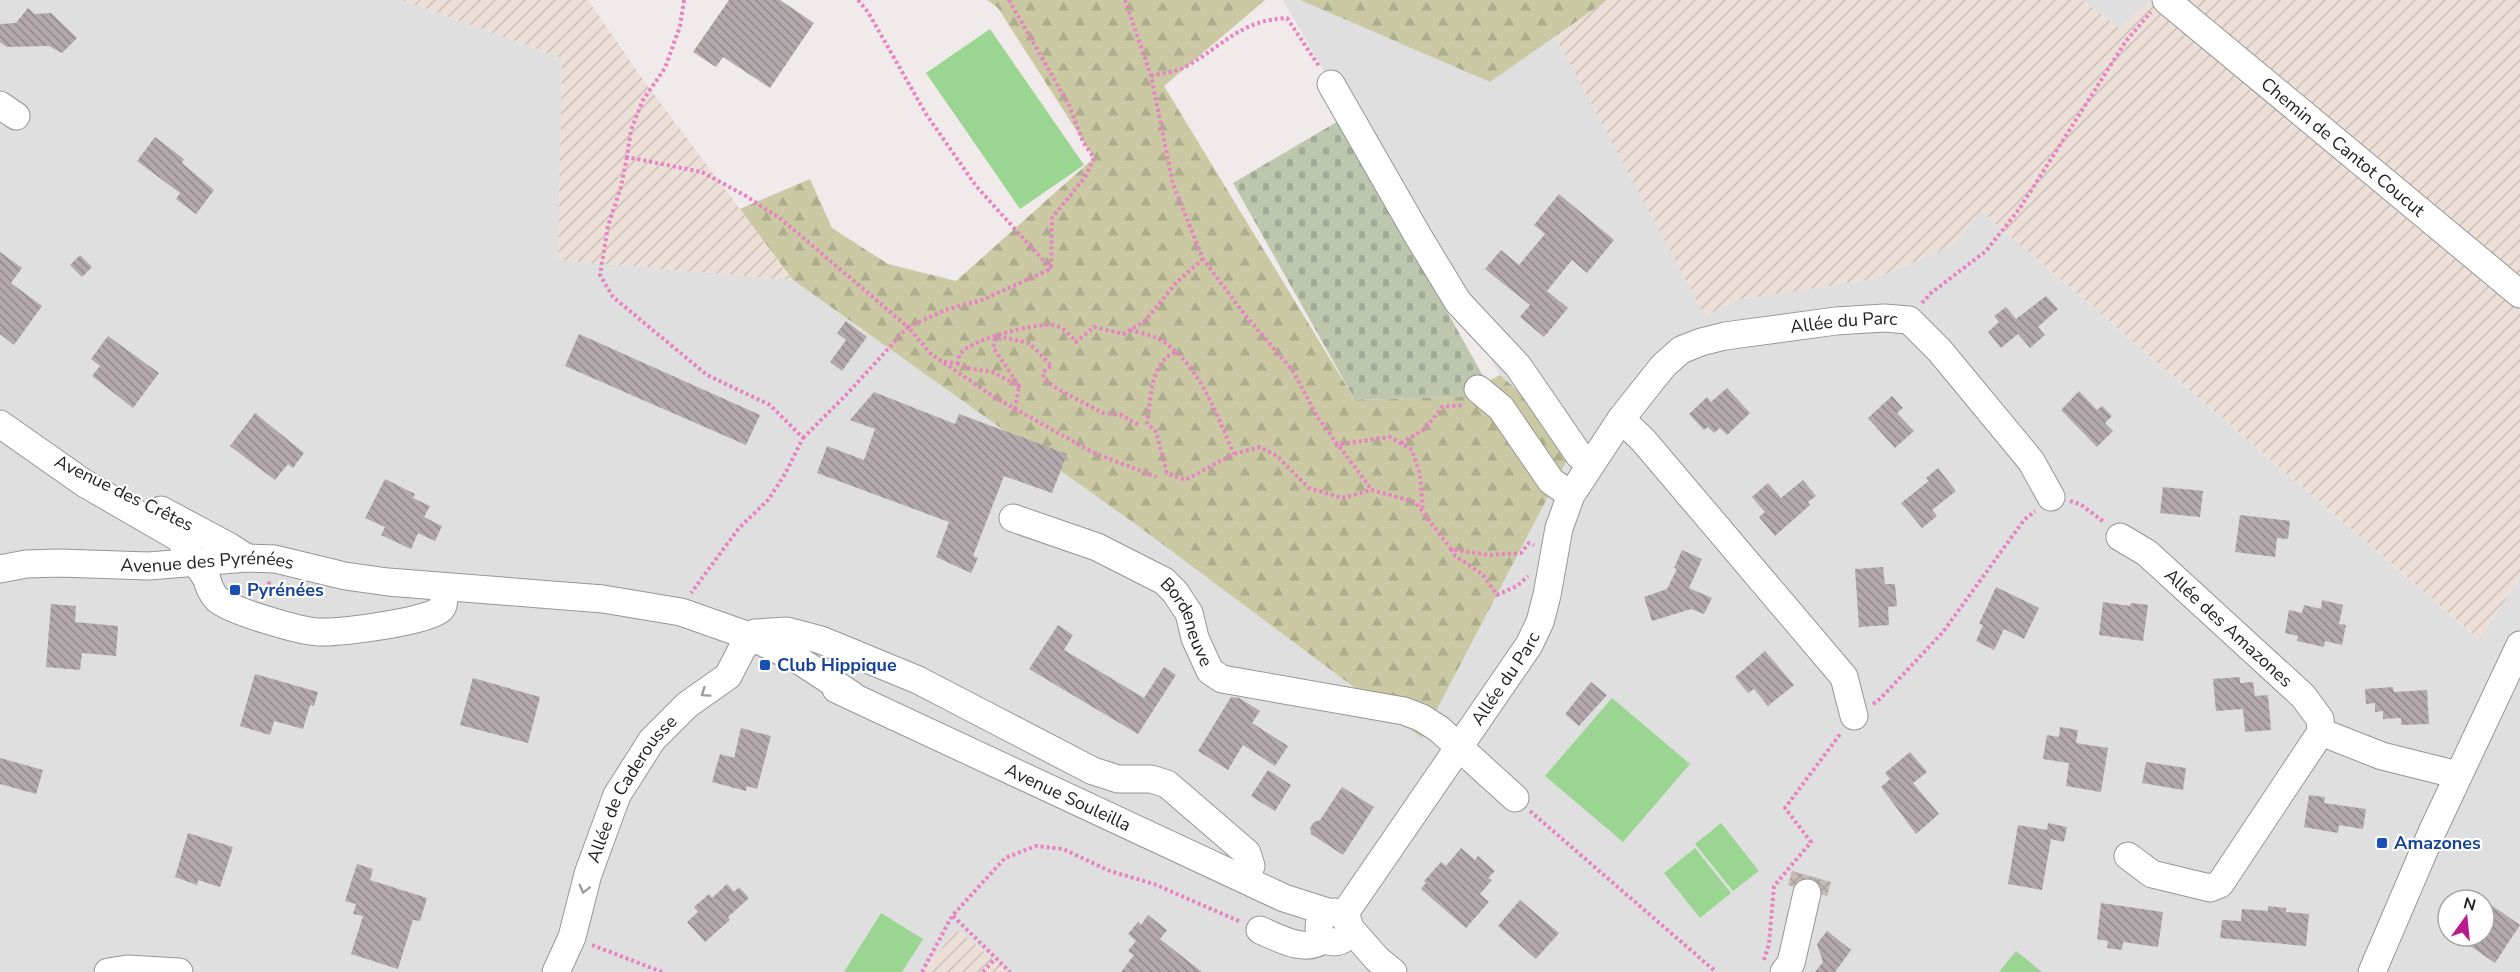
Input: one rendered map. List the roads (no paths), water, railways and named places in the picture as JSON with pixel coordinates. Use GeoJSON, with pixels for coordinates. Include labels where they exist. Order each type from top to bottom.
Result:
{"type":"FeatureCollection","features":[{"type":"Feature","properties":{"kind":"street","name":"Chemin de Cantot Coucut"},"geometry":{"type":"LineString","coordinates":[[2160,4],[2520,294]]}},
{"type":"Feature","properties":{"kind":"street"},"geometry":{"type":"LineString","coordinates":[[1331,84],[1458,302],[1518,366],[1574,447],[1590,464]]}},
{"type":"Feature","properties":{"kind":"street","name":"Allée du Parc"},"geometry":{"type":"LineString","coordinates":[[1333,927],[1529,645],[1547,595],[1559,528],[1570,495],[1621,419],[1664,366],[1681,350],[1725,336],[1836,321],[1884,318],[1909,320],[1940,351],[2031,461],[2051,497]]}},
{"type":"Feature","properties":{"kind":"street"},"geometry":{"type":"LineString","coordinates":[[1478,388],[1501,408],[1551,481],[1570,495]]}},
{"type":"Feature","properties":{"kind":"street"},"geometry":{"type":"LineString","coordinates":[[1621,419],[1643,440],[1844,677],[1854,717]]}},
{"type":"Feature","properties":{"kind":"street","name":"Avenue des Crêtes"},"geometry":{"type":"LineString","coordinates":[[0,424],[43,452],[84,483],[179,538],[206,567],[215,548],[206,533]]}},
{"type":"Feature","properties":{"kind":"street","name":"Avenue des Crêtes"},"geometry":{"type":"LineString","coordinates":[[43,452],[206,533],[247,558]]}},
{"type":"Feature","properties":{"kind":"street","name":"Bordeneuve"},"geometry":{"type":"LineString","coordinates":[[1013,518],[1097,547],[1164,581],[1175,592],[1189,613],[1195,638],[1210,671],[1222,679],[1404,711],[1422,718],[1439,729],[1515,798]]}},
{"type":"Feature","properties":{"kind":"street","name":"Avenue des Crêtes"},"geometry":{"type":"LineString","coordinates":[[149,566],[158,545],[159,534],[156,525]]}},
{"type":"Feature","properties":{"kind":"street","name":"Allée des Amazones"},"geometry":{"type":"LineString","coordinates":[[2120,537],[2147,553],[2303,696],[2320,719],[2321,732]]}},
{"type":"Feature","properties":{"kind":"street","name":"Avenue des Pyrénées"},"geometry":{"type":"LineString","coordinates":[[59,563],[151,580],[247,558],[275,559],[345,576],[444,594]]}},
{"type":"Feature","properties":{"kind":"street","name":"Avenue des Pyrénées"},"geometry":{"type":"LineString","coordinates":[[0,569],[26,564],[59,563],[206,567],[232,574],[254,574],[356,595],[399,600],[444,594],[499,592],[592,598],[681,612],[747,643]]}},
{"type":"Feature","properties":{"kind":"street"},"geometry":{"type":"LineString","coordinates":[[206,567],[208,584],[218,599],[239,611],[316,632],[350,631],[423,617],[439,611],[444,594]]}},
{"type":"Feature","properties":{"kind":"street","name":"Avenue des Pyrénées"},"geometry":{"type":"LineString","coordinates":[[645,606],[712,634],[747,643]]}},
{"type":"Feature","properties":{"kind":"street"},"geometry":{"type":"LineString","coordinates":[[747,643],[755,633],[787,631],[810,637],[918,680],[1093,771],[1118,779],[1151,779],[1167,784],[1247,853],[1251,866],[1245,879]]}},
{"type":"Feature","properties":{"kind":"street","name":"Avenue Souleilla"},"geometry":{"type":"LineString","coordinates":[[747,643],[794,673],[852,695],[1245,879],[1284,898],[1333,927]]}},
{"type":"Feature","properties":{"kind":"street","name":"Allée de Caderousse"},"geometry":{"type":"LineString","coordinates":[[556,972],[572,937],[591,863],[617,795],[652,740],[671,719],[728,676],[747,643]]}},
{"type":"Feature","properties":{"kind":"street"},"geometry":{"type":"LineString","coordinates":[[2372,972],[2458,775],[2520,645]]}},
{"type":"Feature","properties":{"kind":"street"},"geometry":{"type":"LineString","coordinates":[[900,718],[918,680]]}},
{"type":"Feature","properties":{"kind":"street"},"geometry":{"type":"LineString","coordinates":[[2128,856],[2152,874],[2210,888],[2220,884],[2321,732],[2382,756],[2458,775]]}},
{"type":"Feature","properties":{"kind":"street"},"geometry":{"type":"LineString","coordinates":[[1773,967],[1791,963],[1807,893]]}},
{"type":"Feature","properties":{"kind":"street"},"geometry":{"type":"LineString","coordinates":[[1260,930],[1294,945],[1317,944],[1333,927],[1385,965]]}},
{"type":"Feature","properties":{"kind":"street"},"geometry":{"type":"LineString","coordinates":[[108,972],[127,969],[179,972]]}},
{"type":"Feature","properties":{"kind":"place","name":"Pyrénées"},"geometry":{"type":"Point","coordinates":[235,590]}},
{"type":"Feature","properties":{"kind":"place","name":"Club Hippique"},"geometry":{"type":"Point","coordinates":[765,665]}},
{"type":"Feature","properties":{"kind":"place","name":"Amazones"},"geometry":{"type":"Point","coordinates":[2382,843]}}]}
